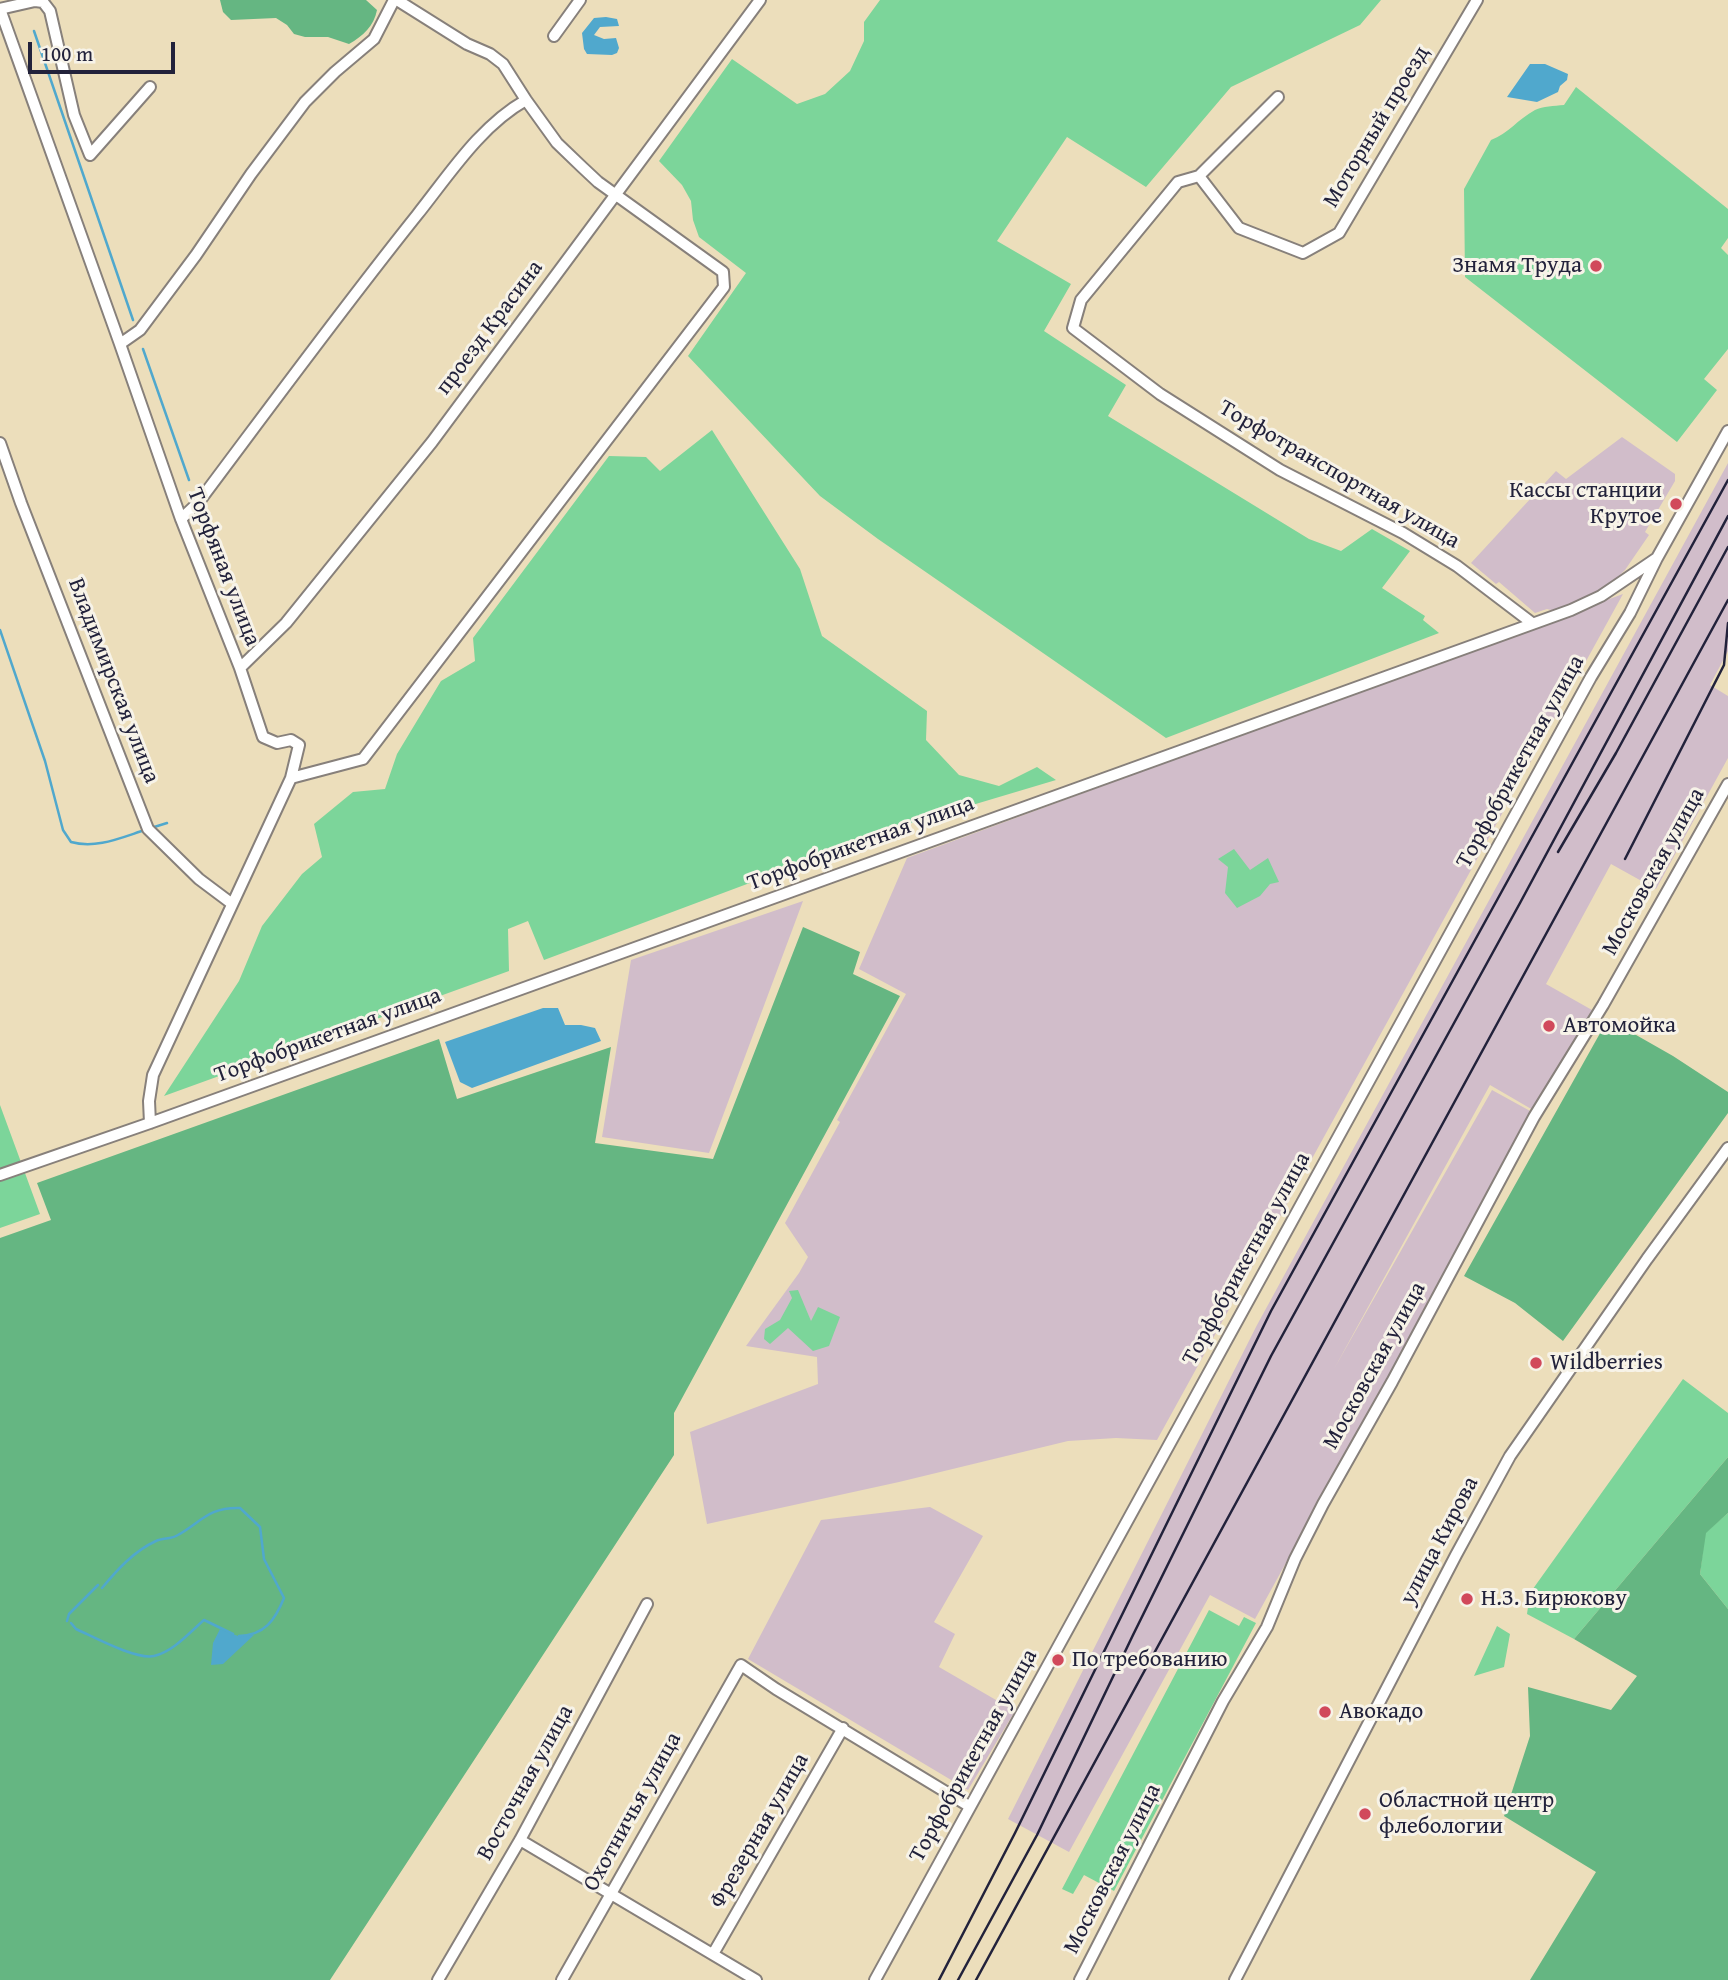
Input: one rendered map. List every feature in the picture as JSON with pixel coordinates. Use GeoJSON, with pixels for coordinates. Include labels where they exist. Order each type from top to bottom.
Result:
{"type":"FeatureCollection","features":[{"type":"Feature","properties":{"kind":"street"},"geometry":{"type":"LineString","coordinates":[[120,344],[140,330],[306,102],[335,72],[374,39],[395,0],[503,64],[557,143],[598,181],[723,272],[724,287],[363,759],[291,778],[153,1075],[149,1101],[150,1123]]}},
{"type":"Feature","properties":{"kind":"street"},"geometry":{"type":"LineString","coordinates":[[554,36],[580,0]]}},
{"type":"Feature","properties":{"kind":"street","name":"проезд Красина"},"geometry":{"type":"LineString","coordinates":[[240,668],[286,623],[432,442],[760,0]]}},
{"type":"Feature","properties":{"kind":"street","name":"Моторный проезд"},"geometry":{"type":"LineString","coordinates":[[1199,176],[1239,228],[1303,253],[1339,233],[1477,0]]}},
{"type":"Feature","properties":{"kind":"street"},"geometry":{"type":"LineString","coordinates":[[0,9],[35,1],[43,2],[50,11],[74,115],[90,155],[150,88]]}},
{"type":"Feature","properties":{"kind":"street","name":"Торфяная улица"},"geometry":{"type":"LineString","coordinates":[[0,9],[181,519],[240,668],[263,737],[277,743],[291,740],[299,745],[291,778]]}},
{"type":"Feature","properties":{"kind":"street","name":"Торфотранспортная улица"},"geometry":{"type":"LineString","coordinates":[[1278,97],[1199,176],[1178,182],[1081,300],[1073,328],[1160,394],[1280,470],[1403,533],[1457,566],[1532,623]]}},
{"type":"Feature","properties":{"kind":"street"},"geometry":{"type":"LineString","coordinates":[[181,519],[198,503],[372,272],[464,156],[500,117],[526,100]]}},
{"type":"Feature","properties":{"kind":"street","name":"Торфобрикетная улица"},"geometry":{"type":"LineString","coordinates":[[875,1980],[1728,431]]}},
{"type":"Feature","properties":{"kind":"street","name":"Владимирская улица"},"geometry":{"type":"LineString","coordinates":[[0,443],[148,828],[198,879],[231,904]]}},
{"type":"Feature","properties":{"kind":"street","name":"Торфобрикетная улица"},"geometry":{"type":"LineString","coordinates":[[0,1175],[1532,623],[1601,596],[1657,558]]}},
{"type":"Feature","properties":{"kind":"street","name":"Московская улица"},"geometry":{"type":"LineString","coordinates":[[1080,1980],[1223,1701],[1268,1627],[1295,1559],[1323,1504],[1392,1382],[1534,1117],[1603,1005],[1728,784]]}},
{"type":"Feature","properties":{"kind":"street","name":"улица Кирова"},"geometry":{"type":"LineString","coordinates":[[1235,1980],[1430,1603],[1510,1457],[1647,1259],[1728,1148]]}},
{"type":"Feature","properties":{"kind":"street","name":"Восточная улица"},"geometry":{"type":"LineString","coordinates":[[438,1980],[520,1840],[647,1604]]}},
{"type":"Feature","properties":{"kind":"street","name":"Охотничья улица"},"geometry":{"type":"LineString","coordinates":[[562,1980],[741,1665],[843,1728]]}},
{"type":"Feature","properties":{"kind":"street"},"geometry":{"type":"LineString","coordinates":[[843,1728],[970,1806]]}},
{"type":"Feature","properties":{"kind":"street","name":"Фрезерная улица"},"geometry":{"type":"LineString","coordinates":[[713,1954],[843,1728]]}},
{"type":"Feature","properties":{"kind":"street"},"geometry":{"type":"LineString","coordinates":[[520,1840],[756,1980]]}},
{"type":"Feature","properties":{"kind":"shaded area"},"geometry":{"type":"Polygon","coordinates":[[[1622,437],[1675,474],[1675,481],[1645,532],[1649,535],[1625,570],[1607,588],[1555,611],[1547,609],[1535,613],[1499,582],[1496,584],[1471,563],[1556,471],[1566,479],[1622,437]]]}},
{"type":"Feature","properties":{"kind":"shaded area"},"geometry":{"type":"Polygon","coordinates":[[[1728,463],[1728,651],[1710,685],[1728,696],[1728,758],[1656,889],[1611,864],[1546,984],[1592,1010],[1533,1110],[1490,1085],[1334,1369],[1492,1090],[1532,1112],[1426,1309],[1255,1619],[1210,1595],[1069,1852],[1008,1819],[1257,1325],[1728,463]]]}},
{"type":"Feature","properties":{"kind":"shaded area"},"geometry":{"type":"Polygon","coordinates":[[[1623,594],[1157,1440],[1116,1438],[1068,1441],[707,1524],[690,1432],[818,1384],[817,1357],[746,1346],[808,1257],[785,1223],[840,1122],[837,1120],[906,994],[859,969],[907,858],[1623,594]]]}},
{"type":"Feature","properties":{"kind":"shaded area"},"geometry":{"type":"Polygon","coordinates":[[[803,901],[709,1153],[602,1137],[631,960],[803,901]]]}},
{"type":"Feature","properties":{"kind":"shaded area"},"geometry":{"type":"Polygon","coordinates":[[[930,1507],[983,1536],[934,1622],[955,1634],[939,1667],[1015,1711],[968,1790],[748,1659],[821,1520],[930,1507]]]}},
{"type":"Feature","properties":{"kind":"green space"},"geometry":{"type":"Polygon","coordinates":[[[220,0],[366,0],[377,10],[367,30],[349,44],[328,37],[294,34],[276,18],[231,20],[223,12],[220,0]]]}},
{"type":"Feature","properties":{"kind":"green space"},"geometry":{"type":"Polygon","coordinates":[[[880,0],[1381,0],[1360,25],[1231,87],[1146,187],[1067,137],[997,241],[1071,284],[1044,331],[1126,385],[1108,416],[1309,539],[1341,551],[1372,529],[1410,551],[1382,588],[1425,616],[1423,620],[1439,633],[1166,738],[820,496],[688,356],[746,273],[699,237],[693,220],[691,201],[682,185],[659,161],[732,59],[797,104],[825,94],[850,71],[864,41],[864,22],[880,0]]]}},
{"type":"Feature","properties":{"kind":"green space","name":"Знамя Труда"},"geometry":{"type":"Polygon","coordinates":[[[1576,87],[1728,209],[1728,238],[1721,248],[1728,255],[1728,349],[1704,379],[1717,390],[1677,442],[1465,277],[1464,189],[1491,140],[1535,110],[1564,105],[1576,87]]]}},
{"type":"Feature","properties":{"kind":"green space"},"geometry":{"type":"Polygon","coordinates":[[[712,430],[800,569],[822,636],[927,711],[926,740],[959,775],[999,786],[1037,767],[1056,780],[902,826],[544,960],[528,921],[508,929],[509,971],[164,1096],[239,981],[262,926],[302,874],[322,857],[314,824],[353,792],[385,789],[397,754],[441,681],[475,661],[473,638],[609,456],[646,457],[660,471],[712,430]]]}},
{"type":"Feature","properties":{"kind":"green space"},"geometry":{"type":"Polygon","coordinates":[[[1234,849],[1250,870],[1268,858],[1279,882],[1270,884],[1260,896],[1237,908],[1225,893],[1228,867],[1218,859],[1234,849]]]}},
{"type":"Feature","properties":{"kind":"green space"},"geometry":{"type":"Polygon","coordinates":[[[803,927],[860,952],[853,974],[900,996],[674,1413],[674,1455],[330,1980],[0,1980],[0,1238],[51,1220],[37,1183],[439,1039],[457,1099],[611,1047],[595,1143],[713,1159],[803,927]]]}},
{"type":"Feature","properties":{"kind":"green space"},"geometry":{"type":"Polygon","coordinates":[[[1608,1019],[1673,1056],[1728,1092],[1728,1113],[1563,1341],[1515,1303],[1464,1276],[1608,1019]]]}},
{"type":"Feature","properties":{"kind":"green space"},"geometry":{"type":"Polygon","coordinates":[[[0,1105],[40,1214],[0,1228],[0,1105]]]}},
{"type":"Feature","properties":{"kind":"green space"},"geometry":{"type":"Polygon","coordinates":[[[798,1290],[811,1321],[818,1307],[840,1317],[829,1346],[813,1351],[788,1328],[770,1344],[764,1339],[765,1329],[780,1320],[792,1298],[789,1291],[798,1290]]]}},
{"type":"Feature","properties":{"kind":"green space"},"geometry":{"type":"Polygon","coordinates":[[[1683,1379],[1728,1413],[1728,1457],[1574,1639],[1527,1614],[1530,1593],[1683,1379]]]}},
{"type":"Feature","properties":{"kind":"green space"},"geometry":{"type":"Polygon","coordinates":[[[1728,1457],[1728,1513],[1706,1533],[1700,1574],[1728,1609],[1728,1980],[1530,1980],[1596,1872],[1504,1816],[1530,1736],[1528,1687],[1611,1710],[1637,1676],[1574,1639],[1728,1457]]]}},
{"type":"Feature","properties":{"kind":"green space"},"geometry":{"type":"Polygon","coordinates":[[[1728,1513],[1728,1609],[1700,1574],[1705,1533],[1728,1513]]]}},
{"type":"Feature","properties":{"kind":"green space"},"geometry":{"type":"Polygon","coordinates":[[[1209,1610],[1239,1626],[1244,1617],[1256,1623],[1114,1891],[1084,1875],[1073,1894],[1062,1889],[1209,1610]]]}},
{"type":"Feature","properties":{"kind":"green space"},"geometry":{"type":"Polygon","coordinates":[[[1497,1626],[1510,1634],[1504,1667],[1474,1676],[1497,1626]]]}},
{"type":"Feature","properties":{"kind":"water"},"geometry":{"type":"Polygon","coordinates":[[[594,18],[617,19],[619,26],[600,27],[594,35],[604,39],[616,38],[619,48],[617,53],[587,54],[582,33],[594,18]]]}},
{"type":"Feature","properties":{"kind":"water"},"geometry":{"type":"Polygon","coordinates":[[[1530,64],[1545,64],[1568,74],[1567,80],[1558,92],[1537,102],[1507,97],[1530,64]]]}},
{"type":"Feature","properties":{"kind":"water"},"geometry":{"type":"Polygon","coordinates":[[[543,1008],[558,1008],[565,1025],[595,1028],[601,1041],[472,1088],[460,1082],[445,1042],[543,1008]]]}},
{"type":"Feature","properties":{"kind":"water"},"geometry":{"type":"Polygon","coordinates":[[[220,1629],[238,1636],[254,1635],[223,1664],[211,1665],[213,1643],[220,1629]]]}},
{"type":"Feature","properties":{"kind":"waterway"},"geometry":{"type":"LineString","coordinates":[[34,31],[133,320]]}},
{"type":"Feature","properties":{"kind":"waterway"},"geometry":{"type":"LineString","coordinates":[[143,349],[189,480]]}},
{"type":"Feature","properties":{"kind":"waterway"},"geometry":{"type":"LineString","coordinates":[[0,630],[45,761],[63,830],[71,842],[99,843],[145,830]]}},
{"type":"Feature","properties":{"kind":"waterway"},"geometry":{"type":"LineString","coordinates":[[151,828],[167,823]]}},
{"type":"Feature","properties":{"kind":"waterway"},"geometry":{"type":"LineString","coordinates":[[102,1588],[126,1562],[148,1545],[172,1538],[212,1513],[240,1508],[260,1527],[264,1559],[284,1598],[268,1625],[256,1633],[239,1636]]}},
{"type":"Feature","properties":{"kind":"waterway"},"geometry":{"type":"LineString","coordinates":[[67,1621],[69,1614],[98,1585]]}},
{"type":"Feature","properties":{"kind":"waterway"},"geometry":{"type":"LineString","coordinates":[[71,1623],[76,1629],[104,1642],[146,1656],[154,1656],[168,1650],[204,1620],[233,1634]]}},
{"type":"Feature","properties":{"kind":"railway"},"geometry":{"type":"LineString","coordinates":[[939,1980],[1015,1833],[1271,1311],[1728,480]]}},
{"type":"Feature","properties":{"kind":"railway"},"geometry":{"type":"LineString","coordinates":[[958,1980],[1037,1835],[1271,1356],[1520,903],[1728,516]]}},
{"type":"Feature","properties":{"kind":"railway"},"geometry":{"type":"LineString","coordinates":[[1558,852],[1616,753],[1728,547]]}},
{"type":"Feature","properties":{"kind":"railway"},"geometry":{"type":"LineString","coordinates":[[976,1980],[1728,600]]}},
{"type":"Feature","properties":{"kind":"railway"},"geometry":{"type":"LineString","coordinates":[[1625,859],[1724,665],[1728,623]]}},
{"type":"Feature","properties":{"kind":"place","name":"Знамя Труда"},"geometry":{"type":"Point","coordinates":[1596,266]}},
{"type":"Feature","properties":{"kind":"place","name":"Кассы станции Крутое"},"geometry":{"type":"Point","coordinates":[1676,504]}},
{"type":"Feature","properties":{"kind":"place","name":"Автомойка"},"geometry":{"type":"Point","coordinates":[1549,1026]}},
{"type":"Feature","properties":{"kind":"place","name":"Wildberries"},"geometry":{"type":"Point","coordinates":[1536,1363]}},
{"type":"Feature","properties":{"kind":"place","name":"Н.З. Бирюкову"},"geometry":{"type":"Point","coordinates":[1467,1599]}},
{"type":"Feature","properties":{"kind":"place","name":"По требованию"},"geometry":{"type":"Point","coordinates":[1058,1660]}},
{"type":"Feature","properties":{"kind":"place","name":"Авокадо"},"geometry":{"type":"Point","coordinates":[1325,1712]}},
{"type":"Feature","properties":{"kind":"place","name":"Областной центр флебологии"},"geometry":{"type":"Point","coordinates":[1365,1814]}}]}
